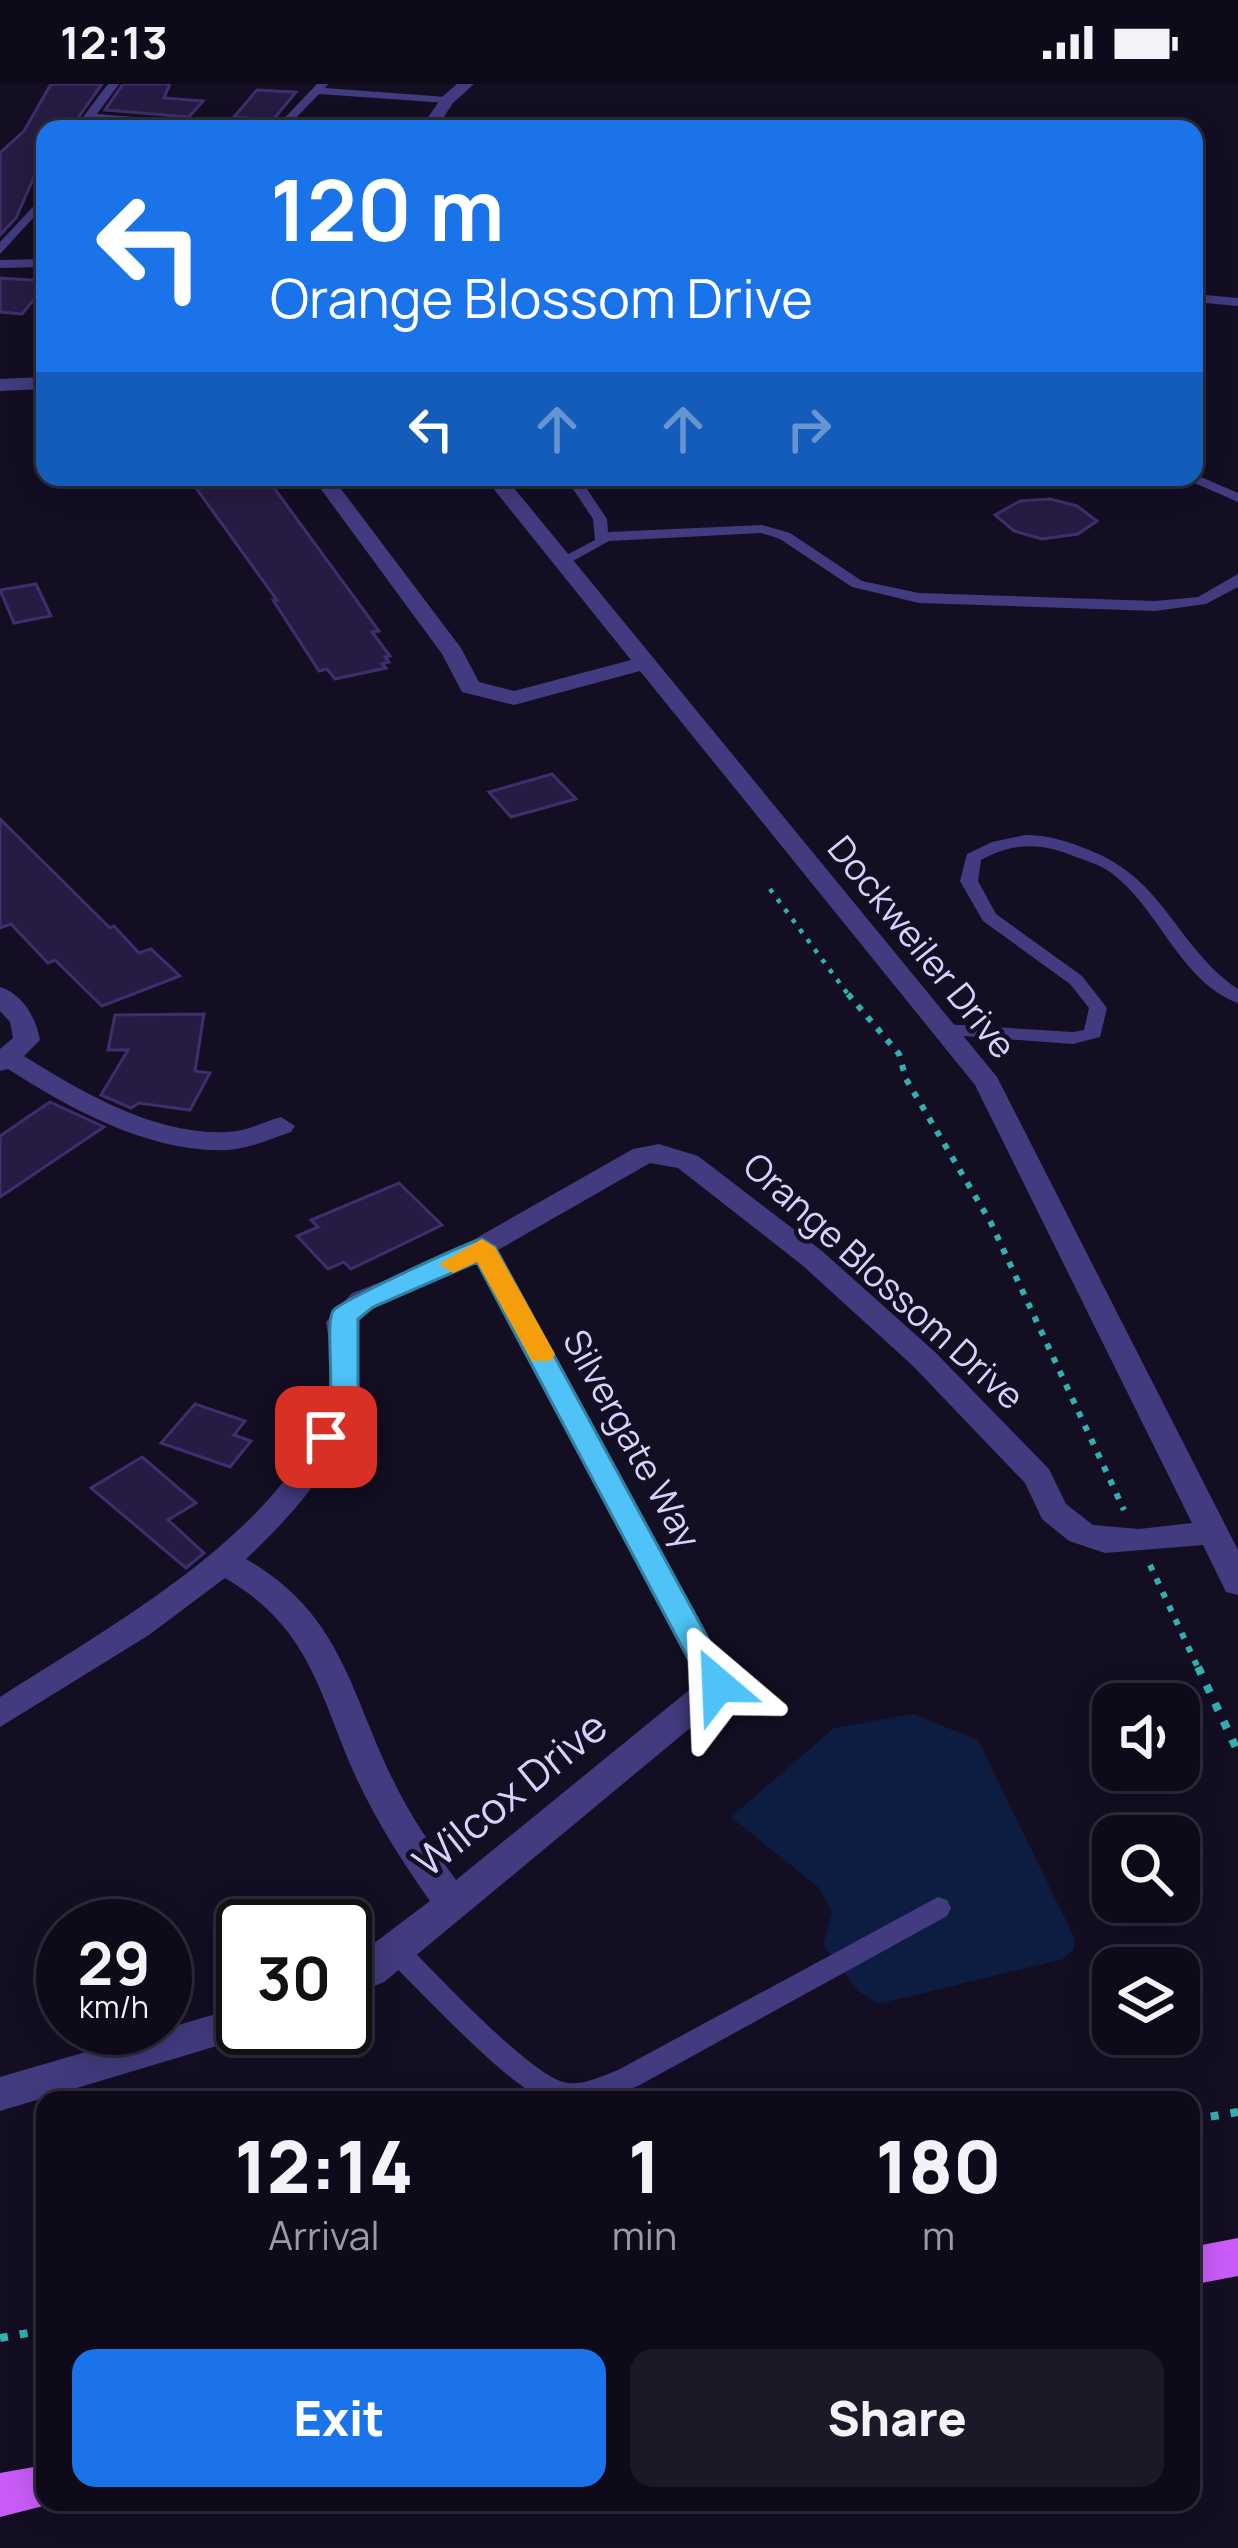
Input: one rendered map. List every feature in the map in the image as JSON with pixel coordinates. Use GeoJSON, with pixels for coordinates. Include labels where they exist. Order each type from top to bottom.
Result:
{"type":"FeatureCollection","features":[{"type":"Feature","properties":{"kind":"main road"},"geometry":{"type":"LineString","coordinates":[[1200,2264],[1238,2257]]}},
{"type":"Feature","properties":{"kind":"main road"},"geometry":{"type":"LineString","coordinates":[[0,2495],[36,2488]]}},
{"type":"Feature","properties":{"kind":"street"},"geometry":{"type":"LineString","coordinates":[[435,84],[435,94],[447,100]]}},
{"type":"Feature","properties":{"kind":"street"},"geometry":{"type":"LineString","coordinates":[[434,120],[466,84]]}},
{"type":"Feature","properties":{"kind":"street"},"geometry":{"type":"LineString","coordinates":[[0,385],[36,383]]}},
{"type":"Feature","properties":{"kind":"street"},"geometry":{"type":"LineString","coordinates":[[329,486],[453,653],[470,687],[514,698],[646,663]]}},
{"type":"Feature","properties":{"kind":"street","name":"Dockweiler Drive"},"geometry":{"type":"LineString","coordinates":[[501,486],[987,1083],[1229,1559]]}},
{"type":"Feature","properties":{"kind":"street"},"geometry":{"type":"LineString","coordinates":[[0,995],[23,1020],[27,1040],[5,1061],[53,1088],[186,1140],[230,1141],[281,1126]]}},
{"type":"Feature","properties":{"kind":"street","name":"Orange Blossom Drive"},"geometry":{"type":"LineString","coordinates":[[0,1714],[224,1562],[290,1496],[336,1418],[347,1373],[344,1316],[363,1300],[446,1268],[643,1155],[688,1162],[812,1258],[924,1359],[1038,1477],[1053,1511],[1081,1533],[1105,1541],[1139,1541],[1229,1559]]}},
{"type":"Feature","properties":{"kind":"street","name":"Silvergate Way"},"geometry":{"type":"LineString","coordinates":[[482,1247],[712,1669]]}},
{"type":"Feature","properties":{"kind":"street"},"geometry":{"type":"LineString","coordinates":[[224,1562],[272,1591],[315,1635],[329,1658],[389,1809],[451,1903]]}},
{"type":"Feature","properties":{"kind":"street","name":"Wilcox Drive"},"geometry":{"type":"LineString","coordinates":[[372,1970],[713,1691],[718,1685],[712,1669]]}},
{"type":"Feature","properties":{"kind":"street"},"geometry":{"type":"LineString","coordinates":[[0,2094],[216,2030]]}},
{"type":"Feature","properties":{"kind":"lane"},"geometry":{"type":"LineString","coordinates":[[90,120],[114,84]]}},
{"type":"Feature","properties":{"kind":"lane"},"geometry":{"type":"LineString","coordinates":[[289,120],[320,87],[447,100]]}},
{"type":"Feature","properties":{"kind":"lane"},"geometry":{"type":"LineString","coordinates":[[93,117],[131,120]]}},
{"type":"Feature","properties":{"kind":"lane"},"geometry":{"type":"LineString","coordinates":[[0,250],[36,207]]}},
{"type":"Feature","properties":{"kind":"lane"},"geometry":{"type":"LineString","coordinates":[[0,222],[21,223]]}},
{"type":"Feature","properties":{"kind":"lane"},"geometry":{"type":"LineString","coordinates":[[0,264],[36,263]]}},
{"type":"Feature","properties":{"kind":"lane"},"geometry":{"type":"LineString","coordinates":[[1203,299],[1238,302]]}},
{"type":"Feature","properties":{"kind":"lane"},"geometry":{"type":"LineString","coordinates":[[1203,483],[1238,498]]}},
{"type":"Feature","properties":{"kind":"lane"},"geometry":{"type":"LineString","coordinates":[[564,562],[602,542],[599,520],[578,486]]}},
{"type":"Feature","properties":{"kind":"lane"},"geometry":{"type":"LineString","coordinates":[[602,537],[762,529],[785,536],[857,584],[920,598],[1155,606],[1201,601],[1238,578]]}},
{"type":"Feature","properties":{"kind":"lane"},"geometry":{"type":"LineString","coordinates":[[944,1030],[1073,1038],[1093,1033],[1098,1008],[1076,980],[989,917],[969,881],[973,858],[989,847],[1036,838],[1055,839],[1115,866],[1162,915],[1195,966],[1238,997]]}},
{"type":"Feature","properties":{"kind":"lane"},"geometry":{"type":"LineString","coordinates":[[595,2091],[628,2078],[938,1908]]}},
{"type":"Feature","properties":{"kind":"lane"},"geometry":{"type":"LineString","coordinates":[[395,1950],[555,2091]]}},
{"type":"Feature","properties":{"kind":"path"},"geometry":{"type":"LineString","coordinates":[[770,889],[865,1017],[899,1054],[907,1079],[991,1223],[1238,1752]]}},
{"type":"Feature","properties":{"kind":"path"},"geometry":{"type":"LineString","coordinates":[[1200,2118],[1238,2112]]}},
{"type":"Feature","properties":{"kind":"path"},"geometry":{"type":"LineString","coordinates":[[0,2338],[36,2332]]}},
{"type":"Feature","properties":{"kind":"water"},"geometry":{"type":"Polygon","coordinates":[[[913,1714],[978,1740],[1075,1939],[1073,1950],[1063,1959],[878,2004],[858,1991],[823,1945],[832,1913],[819,1888],[731,1817],[834,1728],[913,1714]]]}},
{"type":"Feature","properties":{"kind":"building"},"geometry":{"type":"Polygon","coordinates":[[[51,84],[102,84],[76,120],[36,120],[36,172],[16,218],[0,235],[0,153],[24,131],[51,84]]]}},
{"type":"Feature","properties":{"kind":"building"},"geometry":{"type":"Polygon","coordinates":[[[123,84],[170,84],[164,98],[203,101],[189,117],[105,110],[123,84]]]}},
{"type":"Feature","properties":{"kind":"building"},"geometry":{"type":"Polygon","coordinates":[[[257,90],[296,92],[273,120],[234,117],[257,90]]]}},
{"type":"Feature","properties":{"kind":"building"},"geometry":{"type":"Polygon","coordinates":[[[0,278],[36,280],[36,297],[22,314],[0,312],[0,278]]]}},
{"type":"Feature","properties":{"kind":"building"},"geometry":{"type":"Polygon","coordinates":[[[195,486],[273,486],[379,631],[372,632],[390,656],[382,664],[386,668],[335,679],[327,669],[319,671],[273,600],[277,600],[195,486]]]}},
{"type":"Feature","properties":{"kind":"building"},"geometry":{"type":"Polygon","coordinates":[[[1050,499],[1077,506],[1097,521],[1078,534],[1042,539],[1014,531],[995,515],[1020,501],[1050,499]]]}},
{"type":"Feature","properties":{"kind":"building"},"geometry":{"type":"Polygon","coordinates":[[[36,584],[51,616],[14,623],[0,590],[36,584]]]}},
{"type":"Feature","properties":{"kind":"building"},"geometry":{"type":"Polygon","coordinates":[[[552,774],[576,799],[511,817],[489,792],[552,774]]]}},
{"type":"Feature","properties":{"kind":"building"},"geometry":{"type":"Polygon","coordinates":[[[0,819],[110,928],[114,926],[139,953],[151,949],[180,976],[102,1006],[55,960],[48,963],[11,924],[0,928],[0,819]]]}},
{"type":"Feature","properties":{"kind":"building"},"geometry":{"type":"Polygon","coordinates":[[[204,1014],[195,1071],[210,1073],[190,1110],[139,1103],[131,1108],[101,1095],[128,1050],[108,1050],[115,1015],[204,1014]]]}},
{"type":"Feature","properties":{"kind":"building"},"geometry":{"type":"Polygon","coordinates":[[[50,1102],[104,1127],[0,1197],[0,1136],[50,1102]]]}},
{"type":"Feature","properties":{"kind":"building"},"geometry":{"type":"Polygon","coordinates":[[[399,1183],[442,1225],[351,1269],[344,1262],[328,1269],[297,1236],[318,1227],[311,1220],[399,1183]]]}},
{"type":"Feature","properties":{"kind":"building"},"geometry":{"type":"Polygon","coordinates":[[[195,1404],[245,1421],[234,1435],[251,1441],[230,1467],[161,1443],[195,1404]]]}},
{"type":"Feature","properties":{"kind":"building"},"geometry":{"type":"Polygon","coordinates":[[[142,1457],[196,1503],[168,1520],[204,1553],[186,1568],[91,1488],[142,1457]]]}},
{"type":"Feature","properties":{"kind":"slow traffic"},"geometry":{"type":"LineString","coordinates":[[453,1264],[482,1247],[541,1354]]}},
{"type":"Feature","properties":{"kind":"route"},"geometry":{"type":"LineString","coordinates":[[326,1437],[344,1398],[344,1316],[363,1300],[446,1268],[482,1247],[718,1685]]}}]}
